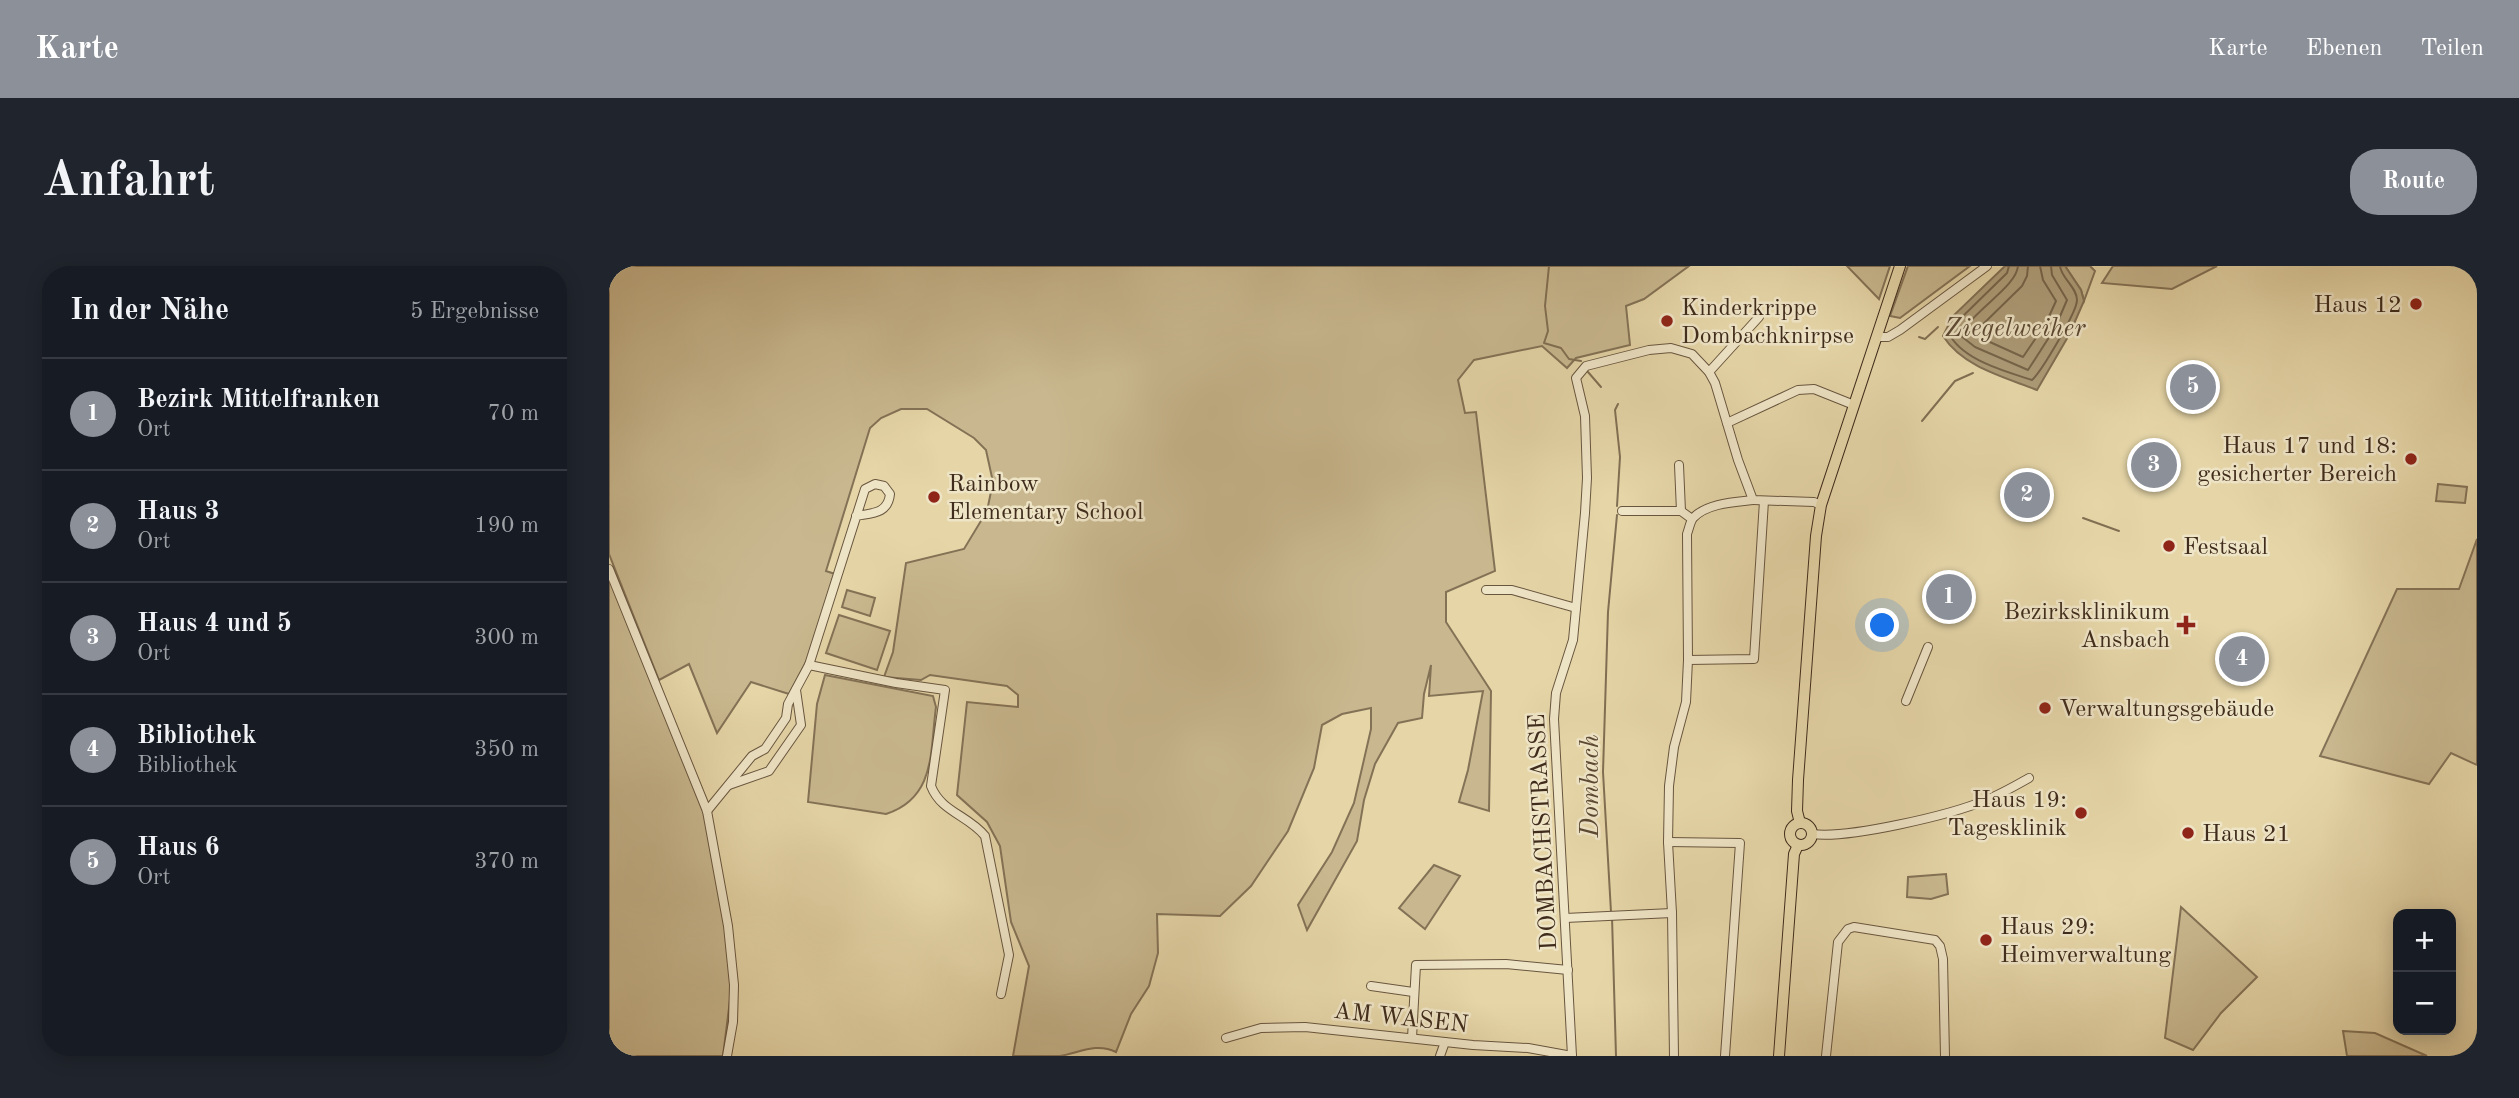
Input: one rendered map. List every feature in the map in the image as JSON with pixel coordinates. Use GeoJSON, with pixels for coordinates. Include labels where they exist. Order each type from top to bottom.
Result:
{"type":"FeatureCollection","features":[{"type":"Feature","properties":{"kind":"main road"},"geometry":{"type":"LineString","coordinates":[[1800,823],[1797,811],[1798,780],[1816,536],[1821,505],[1900,266]]}},
{"type":"Feature","properties":{"kind":"main road"},"geometry":{"type":"LineString","coordinates":[[1779,1056],[1794,854],[1798,845],[1810,841],[1812,834],[1810,827],[1800,823],[1793,826],[1790,833],[1792,841],[1798,845]]}},
{"type":"Feature","properties":{"kind":"street"},"geometry":{"type":"LineString","coordinates":[[1877,337],[1888,337],[1900,330],[1987,266]]}},
{"type":"Feature","properties":{"kind":"street"},"geometry":{"type":"LineString","coordinates":[[1753,500],[1709,372],[1759,317]]}},
{"type":"Feature","properties":{"kind":"street","name":"DOMBACHSTRASSE"},"geometry":{"type":"LineString","coordinates":[[1572,1056],[1554,719],[1556,693],[1573,640],[1587,478],[1585,416],[1576,378],[1586,366],[1671,348],[1692,354],[1709,372]]}},
{"type":"Feature","properties":{"kind":"street"},"geometry":{"type":"LineString","coordinates":[[1727,422],[1798,390],[1815,388],[1854,405]]}},
{"type":"Feature","properties":{"kind":"street"},"geometry":{"type":"LineString","coordinates":[[1679,465],[1681,511]]}},
{"type":"Feature","properties":{"kind":"street"},"geometry":{"type":"LineString","coordinates":[[708,811],[752,756],[765,749],[786,718],[795,689],[809,666],[856,516],[865,489],[875,484],[884,486],[890,494],[889,503],[882,511],[856,516]]}},
{"type":"Feature","properties":{"kind":"street"},"geometry":{"type":"LineString","coordinates":[[1688,660],[1755,659],[1764,501]]}},
{"type":"Feature","properties":{"kind":"street"},"geometry":{"type":"LineString","coordinates":[[1674,1056],[1669,786],[1674,747],[1686,702],[1687,534],[1692,519],[1709,509],[1731,502],[1814,502],[1821,505]]}},
{"type":"Feature","properties":{"kind":"street"},"geometry":{"type":"LineString","coordinates":[[1622,511],[1681,511],[1692,519]]}},
{"type":"Feature","properties":{"kind":"street"},"geometry":{"type":"LineString","coordinates":[[609,569],[708,811],[734,985],[733,1022],[727,1056]]}},
{"type":"Feature","properties":{"kind":"street"},"geometry":{"type":"LineString","coordinates":[[1486,590],[1512,590],[1576,608]]}},
{"type":"Feature","properties":{"kind":"street"},"geometry":{"type":"LineString","coordinates":[[1906,701],[1928,647]]}},
{"type":"Feature","properties":{"kind":"street"},"geometry":{"type":"LineString","coordinates":[[809,666],[945,690],[931,786],[935,797],[946,808],[976,825],[985,836],[1009,955],[1001,994]]}},
{"type":"Feature","properties":{"kind":"street"},"geometry":{"type":"LineString","coordinates":[[729,785],[769,771],[801,725],[795,689]]}},
{"type":"Feature","properties":{"kind":"street"},"geometry":{"type":"LineString","coordinates":[[1812,834],[1849,833],[1961,809],[1987,800],[2029,778]]}},
{"type":"Feature","properties":{"kind":"street"},"geometry":{"type":"LineString","coordinates":[[1668,842],[1740,843],[1725,1056]]}},
{"type":"Feature","properties":{"kind":"street"},"geometry":{"type":"LineString","coordinates":[[1565,918],[1672,913]]}},
{"type":"Feature","properties":{"kind":"street"},"geometry":{"type":"LineString","coordinates":[[1826,1056],[1837,942],[1848,929],[1854,927],[1935,940],[1940,946],[1943,959],[1945,1056]]}},
{"type":"Feature","properties":{"kind":"street"},"geometry":{"type":"LineString","coordinates":[[1412,1038],[1416,965],[1506,964],[1568,970]]}},
{"type":"Feature","properties":{"kind":"street"},"geometry":{"type":"LineString","coordinates":[[1371,986],[1413,992]]}},
{"type":"Feature","properties":{"kind":"street","name":"AM WASEN"},"geometry":{"type":"LineString","coordinates":[[1226,1038],[1261,1028],[1305,1027],[1572,1056]]}},
{"type":"Feature","properties":{"kind":"street"},"geometry":{"type":"LineString","coordinates":[[1440,1056],[1445,1042]]}},
{"type":"Feature","properties":{"kind":"shaded area"},"geometry":{"type":"Polygon","coordinates":[[[609,266],[1689,266],[1644,299],[1626,306],[1630,345],[1576,358],[1567,368],[1542,346],[1474,360],[1458,380],[1465,413],[1476,412],[1495,571],[1446,592],[1446,622],[1491,691],[1489,811],[1459,802],[1483,691],[1429,696],[1431,665],[1422,718],[1398,723],[1375,764],[1364,800],[1357,841],[1307,930],[1298,905],[1332,852],[1354,803],[1371,729],[1371,708],[1342,714],[1322,725],[1314,768],[1288,831],[1251,886],[1220,916],[1157,914],[1158,953],[1149,986],[1131,1014],[1116,1052],[1095,1048],[1060,1056],[1013,1056],[1029,966],[1011,922],[1000,846],[987,822],[957,795],[967,702],[1018,707],[1018,695],[1007,686],[930,675],[921,680],[884,677],[893,652],[906,563],[964,549],[987,511],[993,482],[986,450],[974,438],[927,409],[901,409],[881,418],[870,428],[826,571],[835,574],[807,660],[789,694],[751,682],[717,733],[689,664],[659,680],[609,554],[609,266]]]}},
{"type":"Feature","properties":{"kind":"shaded area"},"geometry":{"type":"Polygon","coordinates":[[[1847,266],[1890,266],[1879,299],[1847,266]]]}},
{"type":"Feature","properties":{"kind":"shaded area"},"geometry":{"type":"Polygon","coordinates":[[[1908,266],[1970,266],[1900,318],[1890,316],[1908,266]]]}},
{"type":"Feature","properties":{"kind":"shaded area"},"geometry":{"type":"Polygon","coordinates":[[[2065,266],[2090,266],[2095,271],[2084,301],[2081,290],[2065,266]]]}},
{"type":"Feature","properties":{"kind":"shaded area"},"geometry":{"type":"Polygon","coordinates":[[[2113,266],[2217,266],[2172,289],[2102,283],[2113,266]]]}},
{"type":"Feature","properties":{"kind":"shaded area"},"geometry":{"type":"Polygon","coordinates":[[[2438,484],[2467,487],[2465,503],[2436,501],[2438,484]]]}},
{"type":"Feature","properties":{"kind":"shaded area"},"geometry":{"type":"Polygon","coordinates":[[[2477,539],[2477,765],[2451,753],[2429,784],[2320,756],[2397,589],[2459,589],[2477,539]]]}},
{"type":"Feature","properties":{"kind":"shaded area"},"geometry":{"type":"Polygon","coordinates":[[[609,578],[705,814],[726,928],[732,984],[723,1056],[609,1056],[609,578]]]}},
{"type":"Feature","properties":{"kind":"shaded area"},"geometry":{"type":"Polygon","coordinates":[[[847,590],[875,598],[870,616],[842,607],[847,590]]]}},
{"type":"Feature","properties":{"kind":"shaded area"},"geometry":{"type":"Polygon","coordinates":[[[839,615],[890,631],[877,670],[826,653],[839,615]]]}},
{"type":"Feature","properties":{"kind":"shaded area"},"geometry":{"type":"Polygon","coordinates":[[[825,675],[933,696],[936,707],[927,771],[914,797],[902,807],[886,814],[808,802],[817,704],[825,675]]]}},
{"type":"Feature","properties":{"kind":"shaded area"},"geometry":{"type":"Polygon","coordinates":[[[1434,865],[1460,876],[1425,929],[1399,908],[1434,865]]]}},
{"type":"Feature","properties":{"kind":"shaded area"},"geometry":{"type":"Polygon","coordinates":[[[1946,874],[1948,894],[1931,899],[1907,897],[1908,877],[1946,874]]]}},
{"type":"Feature","properties":{"kind":"shaded area"},"geometry":{"type":"Polygon","coordinates":[[[2181,907],[2257,977],[2221,1013],[2193,1050],[2165,1038],[2181,907]]]}},
{"type":"Feature","properties":{"kind":"shaded area"},"geometry":{"type":"Polygon","coordinates":[[[2343,1031],[2375,1033],[2427,1056],[2347,1056],[2343,1031]]]}},
{"type":"Feature","properties":{"kind":"water","name":"Ziegelweiher"},"geometry":{"type":"Polygon","coordinates":[[[2005,266],[2065,266],[2081,290],[2084,301],[2069,335],[2037,390],[1973,363],[1951,347],[1943,336],[1953,316],[2005,266]]]}},
{"type":"Feature","properties":{"kind":"waterway","name":"Dombach"},"geometry":{"type":"LineString","coordinates":[[1549,266],[1545,306],[1548,331],[1544,343],[1561,348],[1569,359],[1581,361]]}},
{"type":"Feature","properties":{"kind":"waterway"},"geometry":{"type":"LineString","coordinates":[[1919,337],[1925,339],[1938,327]]}},
{"type":"Feature","properties":{"kind":"waterway","name":"Dombach"},"geometry":{"type":"LineString","coordinates":[[1588,372],[1601,387]]}},
{"type":"Feature","properties":{"kind":"waterway"},"geometry":{"type":"LineString","coordinates":[[1922,421],[1955,381],[1973,373]]}},
{"type":"Feature","properties":{"kind":"waterway","name":"Dombach"},"geometry":{"type":"LineString","coordinates":[[1617,506],[1620,457],[1615,410],[1618,404]]}},
{"type":"Feature","properties":{"kind":"waterway","name":"Dombach"},"geometry":{"type":"LineString","coordinates":[[1611,912],[1603,772],[1608,612],[1617,515]]}},
{"type":"Feature","properties":{"kind":"waterway"},"geometry":{"type":"LineString","coordinates":[[2083,518],[2119,531]]}},
{"type":"Feature","properties":{"kind":"waterway","name":"Dombach"},"geometry":{"type":"LineString","coordinates":[[1612,917],[1616,1056]]}},
{"type":"Feature","properties":{"kind":"place","name":"Haus 12"},"geometry":{"type":"Point","coordinates":[2416,304]}},
{"type":"Feature","properties":{"kind":"place","name":"Kinderkrippe Dombachknirpse"},"geometry":{"type":"Point","coordinates":[1667,321]}},
{"type":"Feature","properties":{"kind":"place","name":"Haus 6"},"geometry":{"type":"Point","coordinates":[2193,387]}},
{"type":"Feature","properties":{"kind":"place","name":"Haus 17 und 18: gesicherter Bereich"},"geometry":{"type":"Point","coordinates":[2411,459]}},
{"type":"Feature","properties":{"kind":"place","name":"Haus 4 und 5"},"geometry":{"type":"Point","coordinates":[2154,465]}},
{"type":"Feature","properties":{"kind":"place","name":"Haus 3"},"geometry":{"type":"Point","coordinates":[2027,495]}},
{"type":"Feature","properties":{"kind":"place","name":"Rainbow Elementary School"},"geometry":{"type":"Point","coordinates":[934,497]}},
{"type":"Feature","properties":{"kind":"place","name":"Festsaal"},"geometry":{"type":"Point","coordinates":[2169,546]}},
{"type":"Feature","properties":{"kind":"place","name":"Bezirk Mittelfranken"},"geometry":{"type":"Point","coordinates":[1949,597]}},
{"type":"Feature","properties":{"kind":"place","name":"Bezirksklinikum Ansbach"},"geometry":{"type":"Point","coordinates":[2186,625]}},
{"type":"Feature","properties":{"kind":"place","name":"Bibliothek"},"geometry":{"type":"Point","coordinates":[2242,659]}},
{"type":"Feature","properties":{"kind":"place","name":"Verwaltungsgebäude"},"geometry":{"type":"Point","coordinates":[2045,708]}},
{"type":"Feature","properties":{"kind":"place","name":"Haus 19: Tagesklinik"},"geometry":{"type":"Point","coordinates":[2081,813]}},
{"type":"Feature","properties":{"kind":"place","name":"Haus 21"},"geometry":{"type":"Point","coordinates":[2188,833]}},
{"type":"Feature","properties":{"kind":"place","name":"Haus 29: Heimverwaltung"},"geometry":{"type":"Point","coordinates":[1986,940]}}]}
